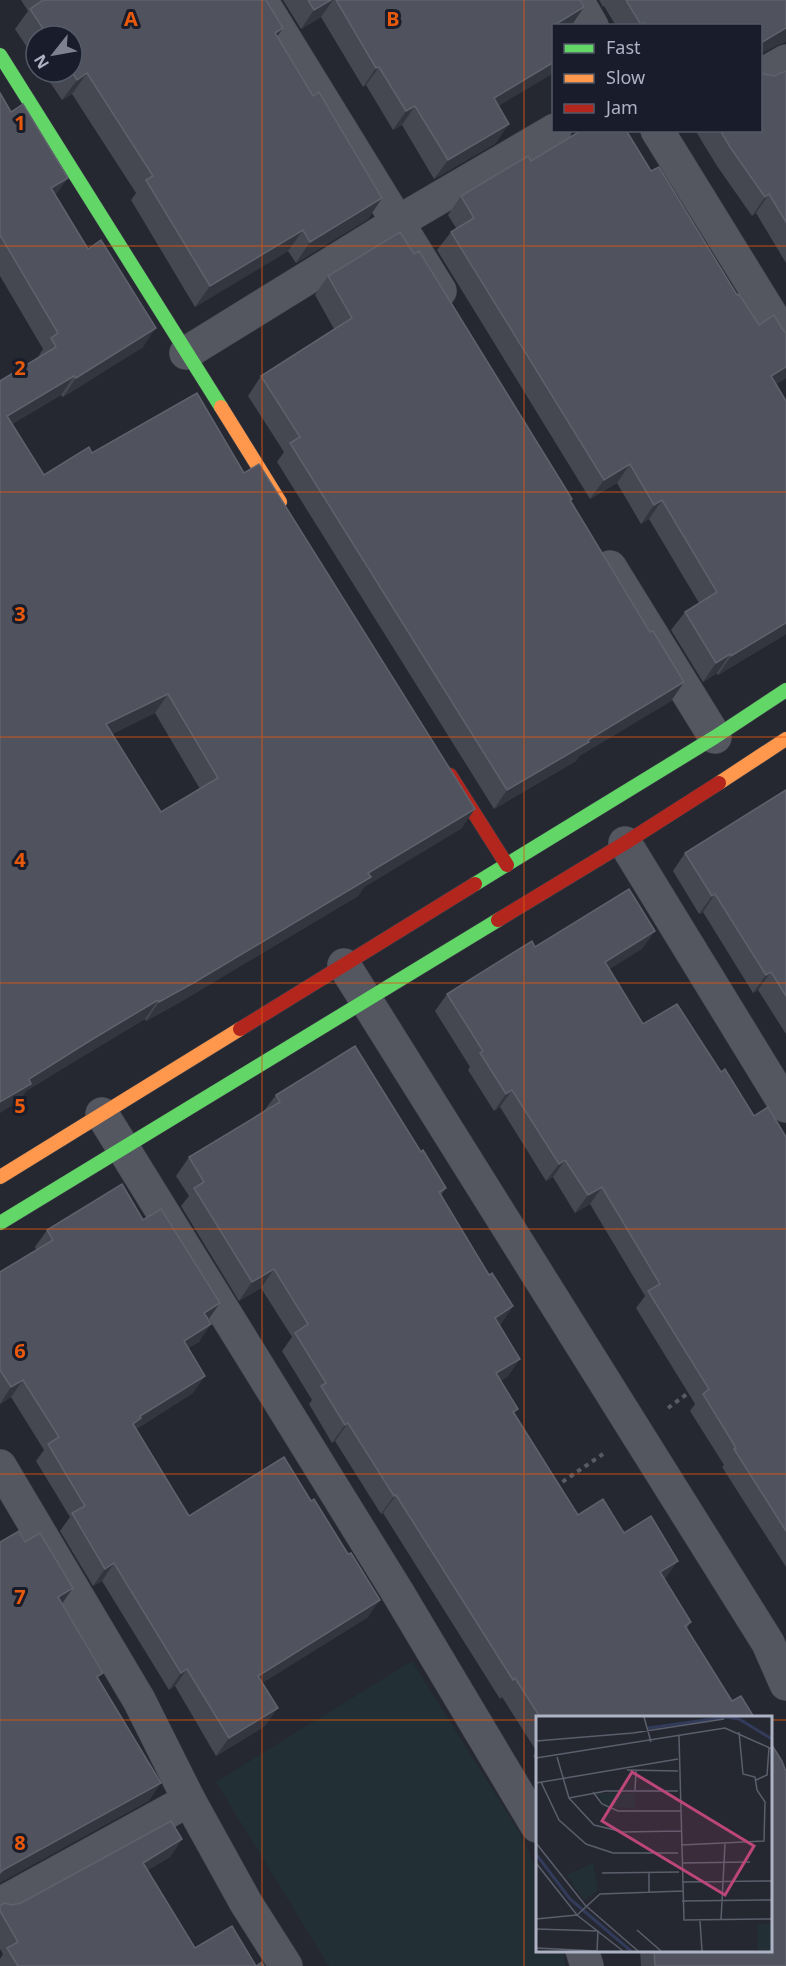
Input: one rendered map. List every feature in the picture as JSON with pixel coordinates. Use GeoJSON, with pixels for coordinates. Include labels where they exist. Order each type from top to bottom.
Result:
{"type":"FeatureCollection","features":[{"type":"Feature","properties":{"kind":"street"},"geometry":{"type":"LineString","coordinates":[[261,0],[453,313]]}},
{"type":"Feature","properties":{"kind":"street"},"geometry":{"type":"LineString","coordinates":[[577,0],[591,24]]}},
{"type":"Feature","properties":{"kind":"street"},"geometry":{"type":"LineString","coordinates":[[0,55],[287,514]]}},
{"type":"Feature","properties":{"kind":"street"},"geometry":{"type":"LineString","coordinates":[[762,75],[786,61]]}},
{"type":"Feature","properties":{"kind":"street"},"geometry":{"type":"LineString","coordinates":[[186,353],[398,222],[552,132]]}},
{"type":"Feature","properties":{"kind":"street"},"geometry":{"type":"LineString","coordinates":[[654,132],[786,339]]}},
{"type":"Feature","properties":{"kind":"street"},"geometry":{"type":"LineString","coordinates":[[596,545],[714,737]]}},
{"type":"Feature","properties":{"kind":"street"},"geometry":{"type":"LineString","coordinates":[[0,1177],[714,737],[786,690]]}},
{"type":"Feature","properties":{"kind":"street"},"geometry":{"type":"LineString","coordinates":[[0,1223],[625,843],[786,739]]}},
{"type":"Feature","properties":{"kind":"street"},"geometry":{"type":"LineString","coordinates":[[444,765],[507,865]]}},
{"type":"Feature","properties":{"kind":"street"},"geometry":{"type":"LineString","coordinates":[[625,843],[786,1106]]}},
{"type":"Feature","properties":{"kind":"street"},"geometry":{"type":"LineString","coordinates":[[345,965],[768,1643],[786,1684]]}},
{"type":"Feature","properties":{"kind":"street"},"geometry":{"type":"LineString","coordinates":[[102,1114],[398,1593],[536,1824]]}},
{"type":"Feature","properties":{"kind":"street"},"geometry":{"type":"LineString","coordinates":[[0,1467],[139,1700],[189,1800],[246,1903],[286,1966]]}},
{"type":"Feature","properties":{"kind":"street"},"geometry":{"type":"LineString","coordinates":[[0,1904],[189,1800]]}},
{"type":"Feature","properties":{"kind":"street"},"geometry":{"type":"LineString","coordinates":[[582,1951],[587,1966]]}},
{"type":"Feature","properties":{"kind":"path"},"geometry":{"type":"LineString","coordinates":[[547,1492],[692,1390]]}},
{"type":"Feature","properties":{"kind":"shaded area"},"geometry":{"type":"Polygon","coordinates":[[[412,1661],[524,1840],[536,1871],[536,1951],[564,1951],[565,1966],[329,1966],[216,1782],[412,1661]]]}},
{"type":"Feature","properties":{"kind":"building"},"geometry":{"type":"Polygon","coordinates":[[[43,0],[266,0],[283,28],[275,33],[313,96],[319,92],[382,198],[310,242],[303,230],[210,286],[146,180],[153,176],[87,73],[84,75],[84,24],[40,24],[30,9],[43,0]]]}},
{"type":"Feature","properties":{"kind":"building"},"geometry":{"type":"Polygon","coordinates":[[[308,0],[331,0],[314,10],[308,0]]]}},
{"type":"Feature","properties":{"kind":"building"},"geometry":{"type":"Polygon","coordinates":[[[336,0],[580,0],[584,7],[556,24],[552,24],[552,63],[494,98],[509,124],[448,160],[415,106],[406,111],[379,67],[376,68],[336,0]]]}},
{"type":"Feature","properties":{"kind":"building"},"geometry":{"type":"Polygon","coordinates":[[[626,0],[786,0],[786,28],[762,42],[762,24],[640,24],[626,0]]]}},
{"type":"Feature","properties":{"kind":"building"},"geometry":{"type":"Polygon","coordinates":[[[786,71],[786,222],[769,194],[765,197],[721,132],[762,132],[762,72],[774,76],[786,71]]]}},
{"type":"Feature","properties":{"kind":"building"},"geometry":{"type":"Polygon","coordinates":[[[0,93],[11,112],[23,104],[68,178],[51,188],[88,249],[101,240],[156,328],[76,378],[74,376],[7,416],[44,475],[89,447],[92,453],[197,393],[244,473],[259,464],[475,809],[368,873],[371,877],[195,982],[159,1002],[158,1000],[91,1040],[29,1079],[31,1084],[0,1102],[0,381],[56,347],[51,338],[58,333],[0,235],[0,93]],[[168,694],[106,724],[161,812],[218,778],[168,694]]]}},
{"type":"Feature","properties":{"kind":"building"},"geometry":{"type":"Polygon","coordinates":[[[579,132],[627,132],[651,171],[659,167],[737,295],[739,294],[759,325],[774,315],[786,333],[786,367],[771,376],[786,401],[786,623],[716,663],[685,612],[717,592],[662,500],[654,505],[630,464],[604,480],[451,232],[474,218],[461,196],[528,156],[531,161],[579,132]]]}},
{"type":"Feature","properties":{"kind":"building"},"geometry":{"type":"Polygon","coordinates":[[[400,232],[414,254],[419,251],[572,499],[570,500],[650,632],[653,631],[684,682],[507,790],[290,443],[300,437],[261,376],[352,318],[328,276],[400,232]]]}},
{"type":"Feature","properties":{"kind":"building"},"geometry":{"type":"Polygon","coordinates":[[[786,790],[786,996],[771,972],[766,975],[715,894],[712,896],[685,853],[786,790]]]}},
{"type":"Feature","properties":{"kind":"building"},"geometry":{"type":"Polygon","coordinates":[[[629,889],[655,931],[605,962],[643,1024],[677,1004],[721,1072],[725,1069],[754,1116],[768,1107],[786,1137],[786,1531],[734,1449],[736,1448],[703,1394],[709,1389],[648,1291],[660,1284],[602,1187],[588,1195],[565,1160],[559,1164],[512,1090],[506,1094],[480,1053],[483,1051],[447,994],[532,941],[535,947],[629,889]]]}},
{"type":"Feature","properties":{"kind":"building"},"geometry":{"type":"Polygon","coordinates":[[[355,1046],[446,1188],[439,1192],[489,1275],[492,1273],[513,1306],[495,1318],[520,1359],[496,1373],[518,1409],[513,1412],[578,1515],[603,1499],[624,1533],[651,1516],[678,1561],[660,1572],[691,1622],[685,1626],[732,1701],[741,1696],[753,1716],[539,1716],[515,1678],[513,1680],[396,1495],[394,1496],[348,1423],[345,1425],[321,1386],[326,1383],[295,1333],[308,1324],[274,1269],[252,1282],[194,1188],[204,1182],[189,1157],[280,1102],[276,1095],[355,1046]]]}},
{"type":"Feature","properties":{"kind":"building"},"geometry":{"type":"Polygon","coordinates":[[[122,1184],[143,1220],[161,1209],[220,1303],[204,1313],[211,1324],[184,1341],[205,1376],[140,1416],[141,1418],[133,1424],[189,1516],[284,1457],[311,1501],[314,1499],[348,1554],[351,1553],[380,1600],[258,1676],[278,1708],[229,1738],[187,1669],[181,1673],[114,1563],[105,1569],[72,1513],[85,1506],[48,1444],[59,1437],[23,1380],[11,1387],[0,1370],[0,1272],[53,1240],[47,1230],[122,1184]]]}},
{"type":"Feature","properties":{"kind":"building"},"geometry":{"type":"Polygon","coordinates":[[[19,1531],[25,1542],[40,1533],[73,1588],[58,1597],[103,1673],[97,1677],[161,1783],[0,1873],[0,1542],[19,1531]]]}},
{"type":"Feature","properties":{"kind":"building"},"geometry":{"type":"Polygon","coordinates":[[[771,1744],[786,1772],[786,1966],[655,1966],[654,1951],[771,1951],[771,1744]]]}},
{"type":"Feature","properties":{"kind":"building"},"geometry":{"type":"Polygon","coordinates":[[[171,1821],[182,1839],[143,1863],[195,1948],[232,1926],[256,1966],[18,1966],[7,1948],[18,1942],[0,1911],[0,1906],[4,1903],[12,1905],[21,1903],[171,1821]]]}},
{"type":"Feature","properties":{"kind":"traffic: fast"},"geometry":{"type":"LineString","coordinates":[[0,55],[221,407]]}},
{"type":"Feature","properties":{"kind":"traffic: fast"},"geometry":{"type":"LineString","coordinates":[[475,884],[715,737],[786,690]]}},
{"type":"Feature","properties":{"kind":"traffic: fast"},"geometry":{"type":"LineString","coordinates":[[0,1223],[498,920]]}},
{"type":"Feature","properties":{"kind":"traffic: slow"},"geometry":{"type":"LineString","coordinates":[[221,407],[280,502]]}},
{"type":"Feature","properties":{"kind":"traffic: slow"},"geometry":{"type":"LineString","coordinates":[[719,783],[786,739]]}},
{"type":"Feature","properties":{"kind":"traffic: slow"},"geometry":{"type":"LineString","coordinates":[[0,1177],[240,1029]]}},
{"type":"Feature","properties":{"kind":"traffic: jam"},"geometry":{"type":"LineString","coordinates":[[450,775],[507,865]]}},
{"type":"Feature","properties":{"kind":"traffic: jam"},"geometry":{"type":"LineString","coordinates":[[498,920],[719,783]]}},
{"type":"Feature","properties":{"kind":"traffic: jam"},"geometry":{"type":"LineString","coordinates":[[240,1029],[475,884]]}}]}
